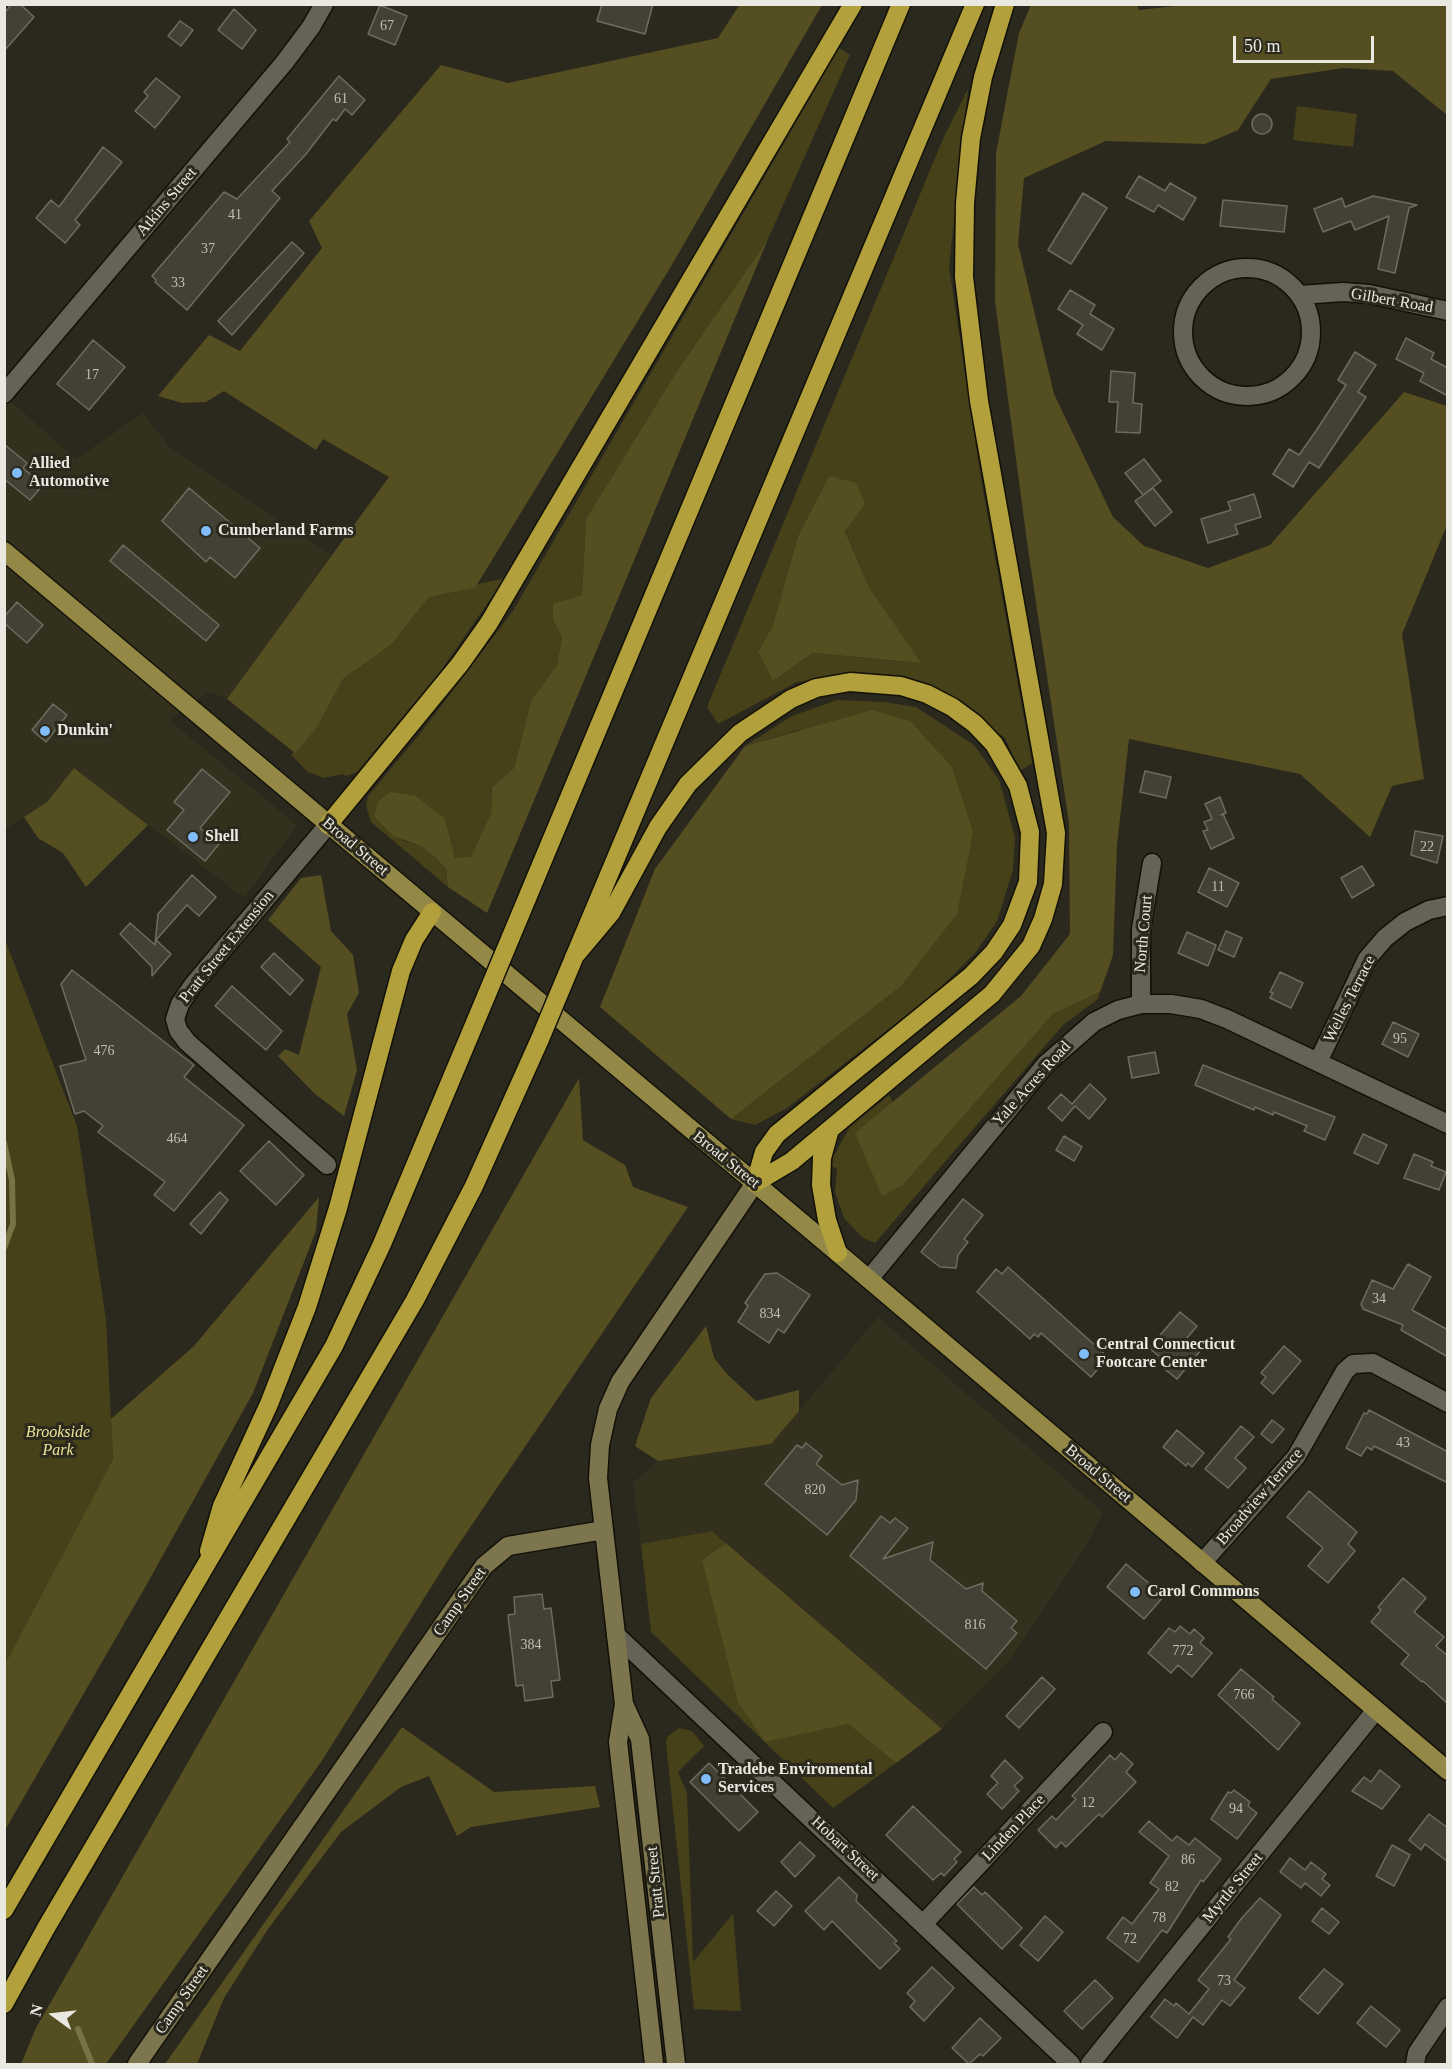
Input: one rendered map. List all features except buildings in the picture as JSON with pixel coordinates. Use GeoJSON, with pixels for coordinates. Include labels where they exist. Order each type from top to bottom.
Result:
{"type":"FeatureCollection","features":[{"type":"Feature","properties":{"kind":"highway"},"geometry":{"type":"LineString","coordinates":[[328,825],[460,664],[489,622],[853,4]]}},
{"type":"Feature","properties":{"kind":"highway"},"geometry":{"type":"LineString","coordinates":[[4,1910],[206,1567],[345,1324],[382,1244],[901,4]]}},
{"type":"Feature","properties":{"kind":"highway"},"geometry":{"type":"LineString","coordinates":[[4,2004],[52,1918],[415,1300],[474,1186],[540,1039],[975,4]]}},
{"type":"Feature","properties":{"kind":"highway"},"geometry":{"type":"LineString","coordinates":[[754,1183],[784,1167],[961,1021],[1004,981],[1037,933],[1053,884],[1056,833],[979,401],[964,270],[965,203],[971,138],[982,77],[1005,4]]}},
{"type":"Feature","properties":{"kind":"highway"},"geometry":{"type":"LineString","coordinates":[[574,957],[611,913],[658,827],[688,784],[740,733],[791,699],[822,686],[850,682],[901,686],[927,694],[952,707],[975,724],[994,744],[1018,786],[1030,832],[1028,882],[1012,925],[994,952],[971,976],[777,1134],[764,1152],[754,1183]]}},
{"type":"Feature","properties":{"kind":"highway"},"geometry":{"type":"LineString","coordinates":[[206,1567],[222,1506],[273,1396],[307,1307],[338,1208],[401,971],[408,950],[432,912]]}},
{"type":"Feature","properties":{"kind":"highway"},"geometry":{"type":"LineString","coordinates":[[830,1129],[822,1158],[821,1185],[827,1220],[838,1253]]}},
{"type":"Feature","properties":{"kind":"main road","name":"Broad Street"},"geometry":{"type":"LineString","coordinates":[[4,551],[869,1279],[1448,1771]]}},
{"type":"Feature","properties":{"kind":"street","name":"Atkins Street"},"geometry":{"type":"LineString","coordinates":[[4,394],[284,63],[311,27],[324,4]]}},
{"type":"Feature","properties":{"kind":"street"},"geometry":{"type":"LineString","coordinates":[[1244,268],[1265,270],[1285,280],[1300,295],[1309,314],[1312,335],[1308,355],[1297,373],[1282,387],[1263,395],[1242,397],[1222,392],[1204,381],[1191,365],[1184,344],[1183,322],[1191,299],[1204,284],[1222,273],[1244,268]]}},
{"type":"Feature","properties":{"kind":"street","name":"Gilbert Road"},"geometry":{"type":"LineString","coordinates":[[1300,295],[1332,292],[1369,294],[1448,310]]}},
{"type":"Feature","properties":{"kind":"street","name":"Pratt Street Extension"},"geometry":{"type":"LineString","coordinates":[[327,1165],[187,1042],[180,1033],[175,1019],[180,1004],[193,985],[328,825]]}},
{"type":"Feature","properties":{"kind":"street","name":"North Court"},"geometry":{"type":"LineString","coordinates":[[1141,1004],[1141,929],[1152,863]]}},
{"type":"Feature","properties":{"kind":"street","name":"Welles Terrace"},"geometry":{"type":"LineString","coordinates":[[1318,1062],[1367,959],[1384,938],[1405,922],[1429,910],[1448,906]]}},
{"type":"Feature","properties":{"kind":"street","name":"Yale Acres Road"},"geometry":{"type":"LineString","coordinates":[[869,1279],[1046,1064],[1094,1022],[1118,1010],[1141,1004],[1171,1004],[1201,1009],[1448,1124]]}},
{"type":"Feature","properties":{"kind":"street"},"geometry":{"type":"LineString","coordinates":[[604,1530],[598,1460],[602,1432],[613,1396],[630,1365],[754,1183]]}},
{"type":"Feature","properties":{"kind":"street","name":"Broadview Terrace"},"geometry":{"type":"LineString","coordinates":[[1202,1563],[1296,1457],[1345,1371],[1353,1365],[1373,1363],[1448,1403]]}},
{"type":"Feature","properties":{"kind":"street","name":"Pratt Street"},"geometry":{"type":"LineString","coordinates":[[604,1530],[624,1704],[618,1742],[654,2064]]}},
{"type":"Feature","properties":{"kind":"street","name":"Camp Street"},"geometry":{"type":"LineString","coordinates":[[137,2064],[484,1566],[508,1546],[604,1530]]}},
{"type":"Feature","properties":{"kind":"street","name":"Hobart Street"},"geometry":{"type":"LineString","coordinates":[[616,1635],[1071,2064]]}},
{"type":"Feature","properties":{"kind":"street","name":"Pratt Street"},"geometry":{"type":"LineString","coordinates":[[624,1704],[640,1739],[676,2064]]}},
{"type":"Feature","properties":{"kind":"street","name":"Myrtle Street"},"geometry":{"type":"LineString","coordinates":[[1090,2064],[1376,1710]]}},
{"type":"Feature","properties":{"kind":"street","name":"Linden Place"},"geometry":{"type":"LineString","coordinates":[[924,1923],[1103,1732]]}},
{"type":"Feature","properties":{"kind":"street"},"geometry":{"type":"LineString","coordinates":[[625,1809],[648,1806]]}},
{"type":"Feature","properties":{"kind":"street"},"geometry":{"type":"LineString","coordinates":[[1415,2064],[1417,2053],[1448,2007]]}},
{"type":"Feature","properties":{"kind":"shaded area"},"geometry":{"type":"Polygon","coordinates":[[[740,4],[822,5],[670,268],[475,588],[429,597],[391,645],[343,679],[316,729],[295,753],[227,699],[389,477],[323,439],[316,450],[224,391],[206,402],[182,403],[158,396],[209,335],[240,351],[322,248],[309,221],[441,65],[508,83],[718,38],[740,4]]]}},
{"type":"Feature","properties":{"kind":"shaded area"},"geometry":{"type":"Polygon","coordinates":[[[1194,4],[1447,5],[1447,115],[1393,71],[1343,68],[1271,79],[1238,130],[1205,144],[1106,141],[1024,178],[1018,244],[1054,394],[1113,517],[1144,546],[1208,568],[1270,545],[1404,392],[1447,406],[1447,525],[1402,634],[1424,779],[1392,786],[1370,837],[1300,774],[1129,739],[1117,845],[1113,955],[1100,992],[1053,1014],[904,1184],[882,1196],[855,1133],[1021,996],[1070,934],[1069,823],[1028,549],[995,301],[996,153],[1019,33],[1031,5],[1137,5],[1139,10],[1194,4]]]}},
{"type":"Feature","properties":{"kind":"shaded area"},"geometry":{"type":"Polygon","coordinates":[[[768,239],[487,913],[448,887],[446,869],[435,857],[422,847],[392,835],[374,816],[378,802],[390,792],[416,796],[445,819],[455,858],[471,857],[491,813],[492,787],[514,768],[531,701],[557,665],[562,637],[553,620],[553,604],[582,595],[586,519],[677,371],[768,239]]]}},
{"type":"Feature","properties":{"kind":"shaded area"},"geometry":{"type":"Polygon","coordinates":[[[5,396],[76,459],[143,413],[171,449],[331,555],[227,699],[207,692],[169,720],[297,825],[244,898],[74,768],[47,802],[5,829],[5,396]]]}},
{"type":"Feature","properties":{"kind":"shaded area"},"geometry":{"type":"Polygon","coordinates":[[[829,476],[856,483],[865,504],[845,531],[869,587],[921,663],[813,653],[773,681],[758,652],[773,625],[798,536],[829,476]]]}},
{"type":"Feature","properties":{"kind":"shaded area"},"geometry":{"type":"Polygon","coordinates":[[[872,710],[910,721],[952,767],[973,832],[957,914],[900,987],[731,1119],[600,1007],[655,869],[745,746],[872,710]]]}},
{"type":"Feature","properties":{"kind":"shaded area"},"geometry":{"type":"Polygon","coordinates":[[[74,768],[148,825],[86,887],[63,853],[38,838],[24,817],[47,802],[74,768]]]}},
{"type":"Feature","properties":{"kind":"shaded area"},"geometry":{"type":"Polygon","coordinates":[[[321,875],[331,931],[353,955],[359,993],[347,1014],[357,1070],[344,1116],[315,1094],[278,1056],[285,1049],[299,1055],[321,967],[268,920],[301,878],[321,875]]]}},
{"type":"Feature","properties":{"kind":"shaded area"},"geometry":{"type":"Polygon","coordinates":[[[579,1078],[583,1140],[625,1165],[633,1187],[688,1207],[450,1557],[321,1762],[106,2064],[21,2064],[36,2028],[579,1078]]]}},
{"type":"Feature","properties":{"kind":"shaded area"},"geometry":{"type":"Polygon","coordinates":[[[319,1197],[316,1231],[253,1393],[147,1584],[5,1830],[5,1664],[113,1459],[111,1419],[194,1346],[319,1197]]]}},
{"type":"Feature","properties":{"kind":"shaded area"},"geometry":{"type":"Polygon","coordinates":[[[878,1317],[1103,1512],[1089,1540],[1010,1661],[942,1729],[713,1531],[641,1544],[633,1483],[658,1461],[771,1444],[878,1317]]]}},
{"type":"Feature","properties":{"kind":"shaded area"},"geometry":{"type":"Polygon","coordinates":[[[706,1326],[714,1358],[727,1374],[756,1401],[799,1390],[799,1411],[771,1444],[658,1461],[635,1446],[651,1398],[706,1326]]]}},
{"type":"Feature","properties":{"kind":"shaded area"},"geometry":{"type":"Polygon","coordinates":[[[726,1543],[942,1729],[896,1763],[848,1724],[765,1742],[738,1702],[702,1560],[726,1543]]]}},
{"type":"Feature","properties":{"kind":"shaded area"},"geometry":{"type":"Polygon","coordinates":[[[402,1727],[494,1792],[595,1786],[600,1807],[471,1827],[457,1836],[429,1776],[401,1787],[341,1832],[268,1929],[224,1998],[197,2064],[165,2064],[402,1727]]]}},
{"type":"Feature","properties":{"kind":"green space"},"geometry":{"type":"Polygon","coordinates":[[[839,48],[850,55],[768,239],[677,371],[586,519],[582,595],[553,620],[562,637],[557,665],[531,701],[514,768],[492,787],[491,813],[471,858],[455,858],[445,819],[402,840],[422,847],[435,857],[446,869],[448,887],[371,822],[366,806],[368,796],[419,735],[513,611],[839,48]]]}},
{"type":"Feature","properties":{"kind":"green space"},"geometry":{"type":"Polygon","coordinates":[[[968,89],[949,267],[981,479],[1032,763],[1020,771],[1005,738],[956,701],[909,680],[855,673],[797,682],[718,724],[707,707],[943,139],[968,89]],[[829,476],[798,536],[773,625],[758,652],[773,681],[813,653],[920,663],[869,587],[845,530],[865,504],[829,476]]]}},
{"type":"Feature","properties":{"kind":"green space"},"geometry":{"type":"Polygon","coordinates":[[[1297,106],[1357,114],[1353,147],[1293,140],[1297,106]]]}},
{"type":"Feature","properties":{"kind":"green space"},"geometry":{"type":"Polygon","coordinates":[[[505,578],[440,672],[357,772],[346,776],[342,774],[324,778],[308,772],[291,755],[316,729],[343,679],[391,645],[429,597],[474,588],[478,584],[505,578]]]}},
{"type":"Feature","properties":{"kind":"green space"},"geometry":{"type":"Polygon","coordinates":[[[837,700],[884,702],[916,707],[974,745],[999,780],[1015,837],[1013,870],[997,921],[976,952],[934,994],[787,1108],[755,1125],[731,1119],[900,987],[802,729],[745,746],[792,716],[837,700]]]}},
{"type":"Feature","properties":{"kind":"green space","name":"Brookside Park"},"geometry":{"type":"Polygon","coordinates":[[[4,937],[77,1126],[106,1320],[113,1459],[5,1664],[4,937]]]}},
{"type":"Feature","properties":{"kind":"green space"},"geometry":{"type":"Polygon","coordinates":[[[1100,992],[1098,999],[1063,1025],[875,1243],[863,1238],[844,1218],[835,1192],[837,1168],[832,1167],[833,1157],[850,1127],[889,1095],[893,1102],[856,1133],[904,1184],[1053,1014],[1100,992]]]}},
{"type":"Feature","properties":{"kind":"green space"},"geometry":{"type":"Polygon","coordinates":[[[712,1531],[726,1543],[702,1560],[765,1741],[848,1724],[896,1763],[833,1808],[651,1632],[641,1544],[712,1531]]]}},
{"type":"Feature","properties":{"kind":"green space"},"geometry":{"type":"Polygon","coordinates":[[[679,1728],[692,1731],[704,1746],[678,1772],[687,1793],[693,1962],[733,1914],[741,2011],[694,2009],[666,1743],[667,1737],[679,1728]]]}},
{"type":"Feature","properties":{"kind":"waterway"},"geometry":{"type":"LineString","coordinates":[[4,1143],[12,1180],[13,1224],[4,1248]]}},
{"type":"Feature","properties":{"kind":"waterway"},"geometry":{"type":"LineString","coordinates":[[78,2029],[92,2064]]}},
{"type":"Feature","properties":{"kind":"place","name":"Allied Automotive"},"geometry":{"type":"Point","coordinates":[17,473]}},
{"type":"Feature","properties":{"kind":"place","name":"Cumberland Farms"},"geometry":{"type":"Point","coordinates":[206,531]}},
{"type":"Feature","properties":{"kind":"place","name":"Dunkin'"},"geometry":{"type":"Point","coordinates":[45,731]}},
{"type":"Feature","properties":{"kind":"place","name":"Shell"},"geometry":{"type":"Point","coordinates":[193,837]}},
{"type":"Feature","properties":{"kind":"place","name":"Central Connecticut Footcare Center"},"geometry":{"type":"Point","coordinates":[1084,1354]}},
{"type":"Feature","properties":{"kind":"place","name":"Carol Commons"},"geometry":{"type":"Point","coordinates":[1135,1592]}},
{"type":"Feature","properties":{"kind":"place","name":"Tradebe Enviromental Services"},"geometry":{"type":"Point","coordinates":[706,1779]}}]}
